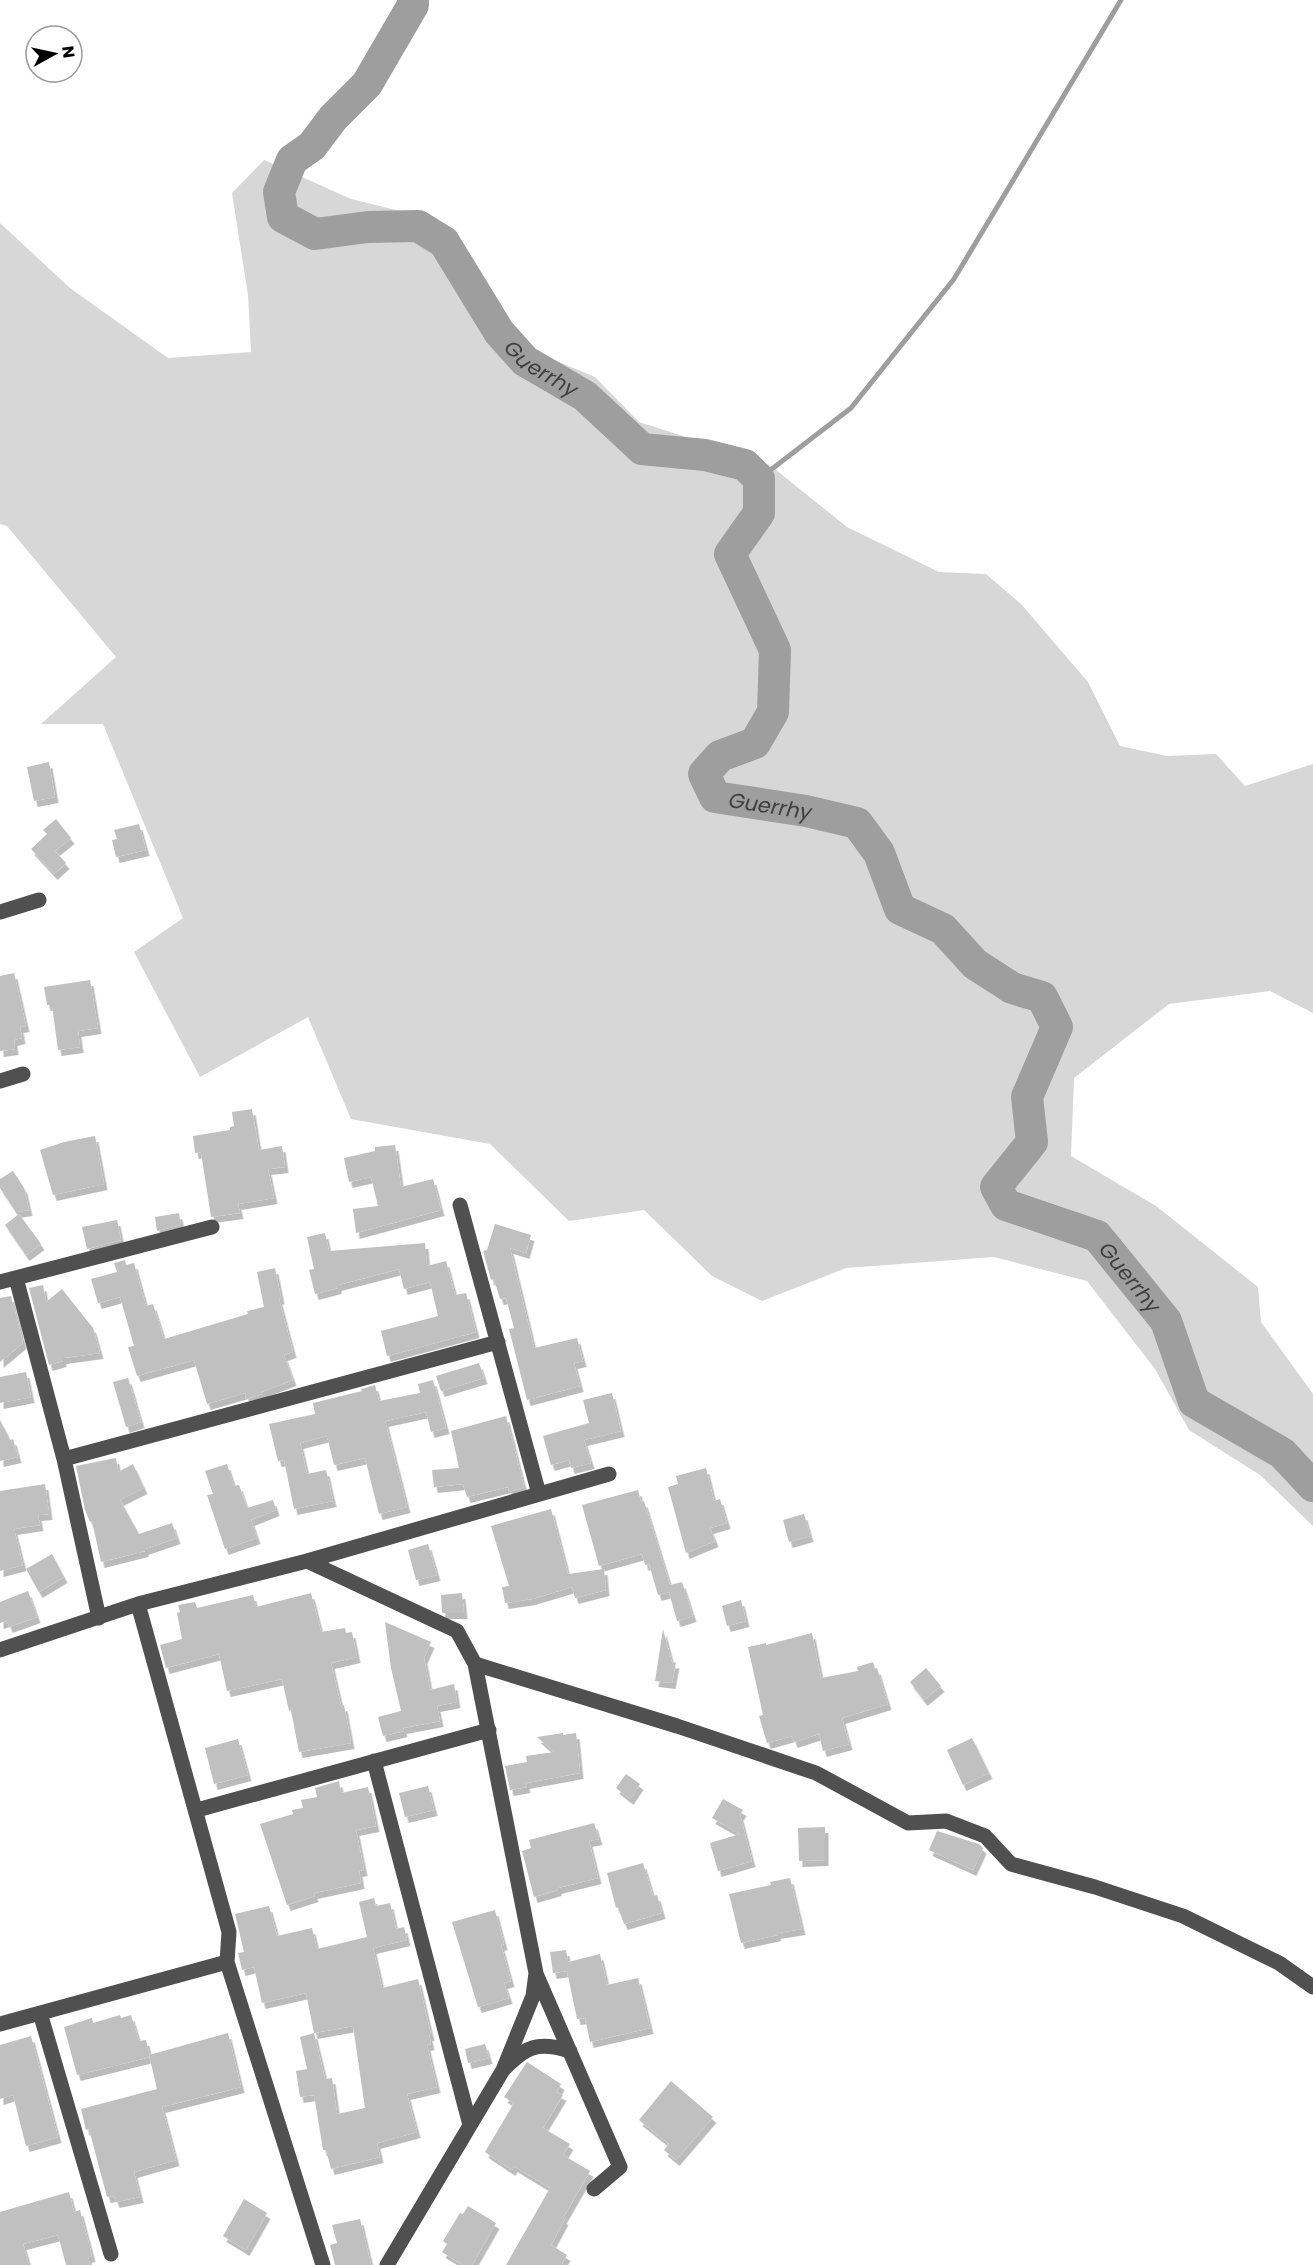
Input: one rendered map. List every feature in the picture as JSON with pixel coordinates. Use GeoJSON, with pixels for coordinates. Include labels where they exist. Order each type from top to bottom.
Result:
{"type":"FeatureCollection","features":[{"type":"Feature","properties":{"kind":"street"},"geometry":{"type":"LineString","coordinates":[[0,912],[39,900]]}},
{"type":"Feature","properties":{"kind":"street"},"geometry":{"type":"LineString","coordinates":[[0,1081],[23,1074]]}},
{"type":"Feature","properties":{"kind":"street"},"geometry":{"type":"LineString","coordinates":[[460,1205],[539,1494]]}},
{"type":"Feature","properties":{"kind":"street"},"geometry":{"type":"LineString","coordinates":[[0,1282],[212,1227]]}},
{"type":"Feature","properties":{"kind":"street"},"geometry":{"type":"LineString","coordinates":[[16,1278],[64,1459],[99,1618]]}},
{"type":"Feature","properties":{"kind":"street"},"geometry":{"type":"LineString","coordinates":[[64,1459],[498,1342]]}},
{"type":"Feature","properties":{"kind":"street"},"geometry":{"type":"LineString","coordinates":[[0,1650],[138,1604],[307,1561],[609,1474]]}},
{"type":"Feature","properties":{"kind":"street"},"geometry":{"type":"LineString","coordinates":[[307,1561],[457,1631],[475,1664],[536,1973],[620,2168],[594,2189]]}},
{"type":"Feature","properties":{"kind":"street"},"geometry":{"type":"LineString","coordinates":[[138,1604],[229,1932],[227,1962],[323,2265]]}},
{"type":"Feature","properties":{"kind":"street"},"geometry":{"type":"LineString","coordinates":[[475,1664],[677,1726],[816,1773],[908,1823],[946,1821],[985,1836],[1011,1864],[1095,1887],[1182,1916],[1279,1963],[1313,1987]]}},
{"type":"Feature","properties":{"kind":"street"},"geometry":{"type":"LineString","coordinates":[[197,1810],[489,1730]]}},
{"type":"Feature","properties":{"kind":"street"},"geometry":{"type":"LineString","coordinates":[[374,1761],[470,2125]]}},
{"type":"Feature","properties":{"kind":"street"},"geometry":{"type":"LineString","coordinates":[[0,2024],[227,1962]]}},
{"type":"Feature","properties":{"kind":"street"},"geometry":{"type":"LineString","coordinates":[[387,2265],[503,2070],[533,1996],[536,1973]]}},
{"type":"Feature","properties":{"kind":"street"},"geometry":{"type":"LineString","coordinates":[[40,2013],[111,2254]]}},
{"type":"Feature","properties":{"kind":"street"},"geometry":{"type":"LineString","coordinates":[[503,2070],[517,2055],[534,2046],[554,2046],[570,2051]]}},
{"type":"Feature","properties":{"kind":"shaded area"},"geometry":{"type":"Polygon","coordinates":[[[264,160],[351,199],[420,216],[452,232],[474,264],[512,333],[535,352],[595,377],[639,422],[739,450],[771,466],[847,527],[939,572],[986,574],[1021,604],[1088,682],[1120,746],[1167,756],[1216,754],[1245,786],[1313,764],[1313,1013],[1270,991],[1169,1004],[1074,1078],[1071,1156],[1156,1206],[1258,1287],[1261,1322],[1313,1394],[1313,1526],[1260,1475],[1189,1430],[1155,1369],[1087,1281],[994,1257],[846,1268],[762,1301],[712,1276],[644,1210],[569,1221],[490,1144],[351,1119],[308,1017],[200,1077],[134,952],[183,918],[103,724],[41,724],[116,657],[7,526],[0,524],[0,223],[70,288],[168,358],[251,352],[248,295],[232,193],[264,160]]]}},
{"type":"Feature","properties":{"kind":"building"},"geometry":{"type":"Polygon","coordinates":[[[49,762],[55,797],[34,801],[27,767],[49,762]]]}},
{"type":"Feature","properties":{"kind":"building"},"geometry":{"type":"Polygon","coordinates":[[[56,819],[71,838],[55,851],[66,863],[54,874],[31,849],[47,834],[43,830],[56,819]]]}},
{"type":"Feature","properties":{"kind":"building"},"geometry":{"type":"Polygon","coordinates":[[[139,824],[146,850],[116,857],[112,840],[117,839],[114,830],[139,824]]]}},
{"type":"Feature","properties":{"kind":"building"},"geometry":{"type":"Polygon","coordinates":[[[14,973],[26,1026],[20,1027],[22,1038],[14,1040],[15,1049],[0,1051],[0,976],[14,973]]]}},
{"type":"Feature","properties":{"kind":"building"},"geometry":{"type":"Polygon","coordinates":[[[90,980],[98,1028],[78,1031],[80,1047],[58,1050],[52,1005],[47,1005],[44,987],[90,980]]]}},
{"type":"Feature","properties":{"kind":"building"},"geometry":{"type":"Polygon","coordinates":[[[252,1109],[259,1150],[282,1146],[285,1167],[268,1169],[274,1198],[238,1204],[240,1213],[211,1217],[201,1152],[195,1153],[193,1136],[230,1130],[230,1127],[234,1126],[232,1112],[252,1109]]]}},
{"type":"Feature","properties":{"kind":"building"},"geometry":{"type":"Polygon","coordinates":[[[95,1136],[104,1184],[53,1195],[40,1150],[64,1142],[95,1136]]]}},
{"type":"Feature","properties":{"kind":"building"},"geometry":{"type":"Polygon","coordinates":[[[395,1145],[401,1187],[433,1179],[441,1210],[356,1233],[353,1209],[378,1206],[371,1177],[349,1182],[344,1158],[375,1151],[375,1147],[395,1145]]]}},
{"type":"Feature","properties":{"kind":"building"},"geometry":{"type":"Polygon","coordinates":[[[13,1171],[24,1188],[29,1210],[16,1212],[0,1188],[0,1179],[13,1171]]]}},
{"type":"Feature","properties":{"kind":"building"},"geometry":{"type":"Polygon","coordinates":[[[179,1213],[181,1225],[157,1231],[155,1217],[179,1213]]]}},
{"type":"Feature","properties":{"kind":"building"},"geometry":{"type":"Polygon","coordinates":[[[19,1214],[41,1244],[26,1255],[5,1225],[19,1214]]]}},
{"type":"Feature","properties":{"kind":"building"},"geometry":{"type":"Polygon","coordinates":[[[117,1220],[121,1240],[87,1249],[82,1227],[117,1220]]]}},
{"type":"Feature","properties":{"kind":"building"},"geometry":{"type":"Polygon","coordinates":[[[495,1224],[531,1235],[526,1253],[510,1248],[534,1348],[577,1338],[583,1361],[574,1363],[580,1386],[527,1400],[509,1329],[514,1328],[506,1298],[500,1299],[494,1279],[491,1280],[483,1251],[487,1250],[495,1224]]]}},
{"type":"Feature","properties":{"kind":"building"},"geometry":{"type":"Polygon","coordinates":[[[325,1233],[329,1251],[425,1243],[427,1266],[446,1261],[455,1295],[466,1293],[476,1332],[387,1356],[381,1331],[438,1316],[430,1282],[404,1289],[399,1269],[338,1285],[338,1288],[315,1294],[309,1270],[314,1269],[307,1237],[325,1233]]]}},
{"type":"Feature","properties":{"kind":"building"},"geometry":{"type":"Polygon","coordinates":[[[125,1260],[126,1265],[134,1263],[146,1306],[153,1304],[164,1339],[264,1307],[257,1272],[275,1268],[281,1298],[279,1299],[293,1352],[284,1355],[293,1380],[246,1399],[245,1393],[207,1404],[194,1360],[137,1376],[128,1347],[134,1346],[120,1297],[98,1303],[91,1279],[117,1272],[114,1263],[125,1260]]]}},
{"type":"Feature","properties":{"kind":"building"},"geometry":{"type":"Polygon","coordinates":[[[43,1285],[46,1302],[62,1289],[93,1328],[100,1353],[63,1358],[63,1361],[49,1365],[29,1288],[43,1285]]]}},
{"type":"Feature","properties":{"kind":"building"},"geometry":{"type":"Polygon","coordinates":[[[11,1296],[23,1343],[0,1362],[0,1298],[11,1296]]]}},
{"type":"Feature","properties":{"kind":"building"},"geometry":{"type":"Polygon","coordinates":[[[479,1363],[484,1378],[441,1391],[436,1376],[479,1363]]]}},
{"type":"Feature","properties":{"kind":"building"},"geometry":{"type":"Polygon","coordinates":[[[26,1372],[31,1397],[0,1403],[0,1377],[26,1372]]]}},
{"type":"Feature","properties":{"kind":"building"},"geometry":{"type":"Polygon","coordinates":[[[128,1378],[141,1422],[126,1427],[113,1382],[128,1378]]]}},
{"type":"Feature","properties":{"kind":"building"},"geometry":{"type":"Polygon","coordinates":[[[433,1380],[446,1428],[431,1432],[426,1412],[385,1421],[407,1507],[379,1514],[365,1458],[334,1465],[327,1436],[300,1443],[307,1474],[326,1470],[333,1501],[294,1509],[284,1460],[278,1461],[269,1424],[315,1414],[313,1403],[362,1391],[361,1389],[375,1385],[379,1401],[420,1393],[418,1384],[433,1380]]]}},
{"type":"Feature","properties":{"kind":"building"},"geometry":{"type":"Polygon","coordinates":[[[612,1393],[621,1431],[584,1440],[591,1463],[571,1468],[569,1460],[551,1465],[543,1436],[589,1423],[583,1400],[612,1393]]]}},
{"type":"Feature","properties":{"kind":"building"},"geometry":{"type":"Polygon","coordinates":[[[506,1416],[524,1487],[509,1492],[508,1487],[467,1497],[463,1484],[434,1487],[432,1470],[459,1468],[451,1431],[506,1416]]]}},
{"type":"Feature","properties":{"kind":"building"},"geometry":{"type":"Polygon","coordinates":[[[0,1420],[10,1440],[13,1439],[18,1457],[0,1461],[0,1420]]]}},
{"type":"Feature","properties":{"kind":"building"},"geometry":{"type":"Polygon","coordinates":[[[116,1458],[118,1472],[133,1464],[144,1488],[120,1500],[139,1534],[172,1523],[177,1538],[145,1549],[145,1551],[101,1562],[92,1521],[90,1522],[85,1510],[76,1466],[116,1458]]]}},
{"type":"Feature","properties":{"kind":"building"},"geometry":{"type":"Polygon","coordinates":[[[227,1464],[234,1486],[239,1485],[247,1508],[273,1500],[276,1510],[251,1520],[257,1538],[225,1549],[207,1495],[213,1494],[205,1471],[227,1464]]]}},
{"type":"Feature","properties":{"kind":"building"},"geometry":{"type":"Polygon","coordinates":[[[706,1468],[714,1501],[720,1499],[727,1523],[710,1528],[715,1541],[686,1553],[668,1487],[678,1484],[676,1476],[706,1468]]]}},
{"type":"Feature","properties":{"kind":"building"},"geometry":{"type":"Polygon","coordinates":[[[45,1484],[49,1514],[38,1515],[40,1525],[14,1529],[23,1565],[0,1571],[0,1491],[45,1484]]]}},
{"type":"Feature","properties":{"kind":"building"},"geometry":{"type":"Polygon","coordinates":[[[638,1490],[641,1502],[644,1501],[670,1585],[682,1582],[693,1616],[677,1621],[669,1592],[658,1595],[649,1564],[645,1565],[642,1554],[599,1566],[582,1505],[638,1490]]]}},
{"type":"Feature","properties":{"kind":"building"},"geometry":{"type":"Polygon","coordinates":[[[551,1509],[568,1574],[604,1569],[606,1590],[575,1598],[572,1587],[532,1599],[505,1603],[502,1587],[509,1586],[491,1526],[551,1509]]]}},
{"type":"Feature","properties":{"kind":"building"},"geometry":{"type":"Polygon","coordinates":[[[804,1514],[810,1536],[789,1542],[783,1520],[804,1514]]]}},
{"type":"Feature","properties":{"kind":"building"},"geometry":{"type":"Polygon","coordinates":[[[428,1544],[437,1575],[416,1580],[408,1550],[428,1544]]]}},
{"type":"Feature","properties":{"kind":"building"},"geometry":{"type":"Polygon","coordinates":[[[52,1554],[64,1577],[39,1592],[26,1569],[52,1554]]]}},
{"type":"Feature","properties":{"kind":"building"},"geometry":{"type":"Polygon","coordinates":[[[28,1591],[37,1617],[9,1627],[7,1621],[0,1623],[0,1602],[28,1591]]]}},
{"type":"Feature","properties":{"kind":"building"},"geometry":{"type":"Polygon","coordinates":[[[311,1593],[321,1632],[345,1628],[346,1633],[352,1632],[357,1657],[331,1663],[341,1706],[344,1705],[351,1743],[299,1752],[282,1679],[227,1691],[219,1654],[166,1668],[160,1645],[182,1639],[177,1613],[180,1612],[178,1605],[195,1602],[197,1608],[253,1595],[256,1607],[311,1593]]]}},
{"type":"Feature","properties":{"kind":"building"},"geometry":{"type":"Polygon","coordinates":[[[462,1593],[464,1613],[442,1613],[441,1595],[462,1593]]]}},
{"type":"Feature","properties":{"kind":"building"},"geometry":{"type":"Polygon","coordinates":[[[741,1600],[746,1621],[727,1626],[722,1606],[741,1600]]]}},
{"type":"Feature","properties":{"kind":"building"},"geometry":{"type":"Polygon","coordinates":[[[385,1622],[431,1642],[424,1658],[430,1690],[454,1684],[457,1702],[437,1706],[440,1721],[403,1728],[404,1731],[383,1736],[378,1717],[401,1711],[391,1668],[385,1622]]]}},
{"type":"Feature","properties":{"kind":"building"},"geometry":{"type":"Polygon","coordinates":[[[663,1629],[672,1663],[676,1662],[672,1683],[655,1681],[663,1629]]]}},
{"type":"Feature","properties":{"kind":"building"},"geometry":{"type":"Polygon","coordinates":[[[812,1633],[821,1678],[858,1671],[857,1667],[873,1662],[888,1704],[842,1718],[849,1744],[823,1751],[819,1734],[794,1742],[792,1736],[767,1743],[759,1716],[763,1715],[748,1647],[766,1643],[766,1645],[812,1633]]]}},
{"type":"Feature","properties":{"kind":"building"},"geometry":{"type":"Polygon","coordinates":[[[926,1668],[941,1686],[924,1700],[910,1682],[926,1668]]]}},
{"type":"Feature","properties":{"kind":"building"},"geometry":{"type":"Polygon","coordinates":[[[563,1733],[563,1735],[576,1733],[580,1773],[526,1783],[527,1787],[510,1790],[505,1766],[527,1762],[526,1756],[554,1752],[537,1737],[563,1733]]]}},
{"type":"Feature","properties":{"kind":"building"},"geometry":{"type":"Polygon","coordinates":[[[972,1738],[989,1773],[963,1785],[947,1750],[972,1738]]]}},
{"type":"Feature","properties":{"kind":"building"},"geometry":{"type":"Polygon","coordinates":[[[238,1739],[248,1775],[214,1784],[205,1748],[238,1739]]]}},
{"type":"Feature","properties":{"kind":"building"},"geometry":{"type":"Polygon","coordinates":[[[626,1774],[640,1784],[630,1799],[616,1788],[626,1774]]]}},
{"type":"Feature","properties":{"kind":"building"},"geometry":{"type":"Polygon","coordinates":[[[339,1781],[341,1793],[368,1787],[376,1826],[356,1830],[364,1870],[359,1871],[361,1883],[314,1893],[315,1896],[287,1905],[260,1824],[293,1814],[292,1810],[303,1808],[301,1800],[317,1797],[315,1788],[339,1781]]]}},
{"type":"Feature","properties":{"kind":"building"},"geometry":{"type":"Polygon","coordinates":[[[428,1786],[434,1810],[405,1817],[399,1793],[428,1786]]]}},
{"type":"Feature","properties":{"kind":"building"},"geometry":{"type":"Polygon","coordinates":[[[723,1799],[743,1810],[740,1815],[752,1861],[718,1871],[710,1843],[740,1834],[712,1818],[723,1799]]]}},
{"type":"Feature","properties":{"kind":"building"},"geometry":{"type":"Polygon","coordinates":[[[594,1823],[599,1839],[589,1841],[598,1878],[534,1897],[522,1851],[531,1848],[529,1840],[594,1823]]]}},
{"type":"Feature","properties":{"kind":"building"},"geometry":{"type":"Polygon","coordinates":[[[825,1827],[825,1860],[799,1861],[798,1828],[825,1827]]]}},
{"type":"Feature","properties":{"kind":"building"},"geometry":{"type":"Polygon","coordinates":[[[937,1831],[979,1844],[983,1848],[973,1870],[929,1850],[937,1831]]]}},
{"type":"Feature","properties":{"kind":"building"},"geometry":{"type":"Polygon","coordinates":[[[643,1863],[653,1896],[657,1895],[662,1913],[624,1924],[618,1907],[616,1908],[607,1873],[643,1863]]]}},
{"type":"Feature","properties":{"kind":"building"},"geometry":{"type":"Polygon","coordinates":[[[790,1878],[802,1929],[741,1943],[729,1894],[771,1885],[770,1882],[790,1878]]]}},
{"type":"Feature","properties":{"kind":"building"},"geometry":{"type":"Polygon","coordinates":[[[374,1898],[376,1906],[390,1903],[396,1929],[404,1927],[407,1940],[373,1948],[382,1988],[418,1979],[431,2035],[429,2035],[431,2044],[427,2045],[437,2087],[407,2094],[417,2132],[377,2143],[380,2157],[331,2169],[326,2150],[323,2150],[314,2095],[300,2097],[296,2071],[307,2069],[300,2037],[314,2033],[306,1993],[262,2003],[254,1967],[242,1970],[238,1953],[244,1952],[235,1914],[269,1906],[277,1936],[312,1928],[317,1949],[367,1937],[359,1902],[374,1898]],[[353,2026],[314,2033],[325,2079],[332,2078],[337,2114],[365,2108],[353,2026]]]}},
{"type":"Feature","properties":{"kind":"building"},"geometry":{"type":"Polygon","coordinates":[[[495,1910],[504,1944],[501,1945],[511,1981],[504,1983],[509,1998],[478,2007],[452,1922],[495,1910]]]}},
{"type":"Feature","properties":{"kind":"building"},"geometry":{"type":"Polygon","coordinates":[[[566,1950],[568,1962],[600,1954],[607,1985],[638,1978],[650,2028],[590,2042],[585,2018],[577,2019],[567,1971],[553,1973],[550,1952],[566,1950]]]}},
{"type":"Feature","properties":{"kind":"building"},"geometry":{"type":"Polygon","coordinates":[[[120,2015],[121,2018],[131,2015],[139,2041],[146,2040],[150,2057],[77,2075],[64,2027],[92,2018],[93,2023],[120,2015]]]}},
{"type":"Feature","properties":{"kind":"building"},"geometry":{"type":"Polygon","coordinates":[[[228,2033],[241,2087],[162,2107],[176,2160],[134,2172],[140,2197],[116,2202],[114,2196],[107,2197],[89,2129],[86,2130],[81,2109],[157,2089],[149,2055],[228,2033]]]}},
{"type":"Feature","properties":{"kind":"building"},"geometry":{"type":"Polygon","coordinates":[[[31,2036],[58,2137],[26,2146],[13,2095],[0,2099],[0,2045],[31,2036]]]}},
{"type":"Feature","properties":{"kind":"building"},"geometry":{"type":"Polygon","coordinates":[[[485,2044],[489,2058],[468,2063],[465,2049],[485,2044]]]}},
{"type":"Feature","properties":{"kind":"building"},"geometry":{"type":"Polygon","coordinates":[[[527,2062],[561,2084],[557,2092],[563,2095],[543,2128],[570,2144],[563,2155],[590,2171],[563,2218],[565,2219],[551,2245],[567,2255],[561,2265],[506,2265],[550,2188],[514,2166],[512,2170],[485,2152],[514,2103],[504,2097],[527,2062]]]}},
{"type":"Feature","properties":{"kind":"building"},"geometry":{"type":"Polygon","coordinates":[[[671,2081],[713,2117],[676,2160],[664,2150],[669,2144],[639,2120],[671,2081]]]}},
{"type":"Feature","properties":{"kind":"building"},"geometry":{"type":"Polygon","coordinates":[[[69,2192],[74,2212],[80,2210],[92,2256],[88,2257],[90,2265],[66,2265],[58,2235],[23,2244],[29,2265],[0,2265],[0,2212],[69,2192]]]}},
{"type":"Feature","properties":{"kind":"building"},"geometry":{"type":"Polygon","coordinates":[[[244,2199],[267,2213],[246,2250],[223,2236],[244,2199]]]}},
{"type":"Feature","properties":{"kind":"building"},"geometry":{"type":"Polygon","coordinates":[[[468,2206],[496,2223],[472,2265],[463,2265],[442,2252],[447,2244],[443,2241],[460,2213],[463,2214],[468,2206]]]}},
{"type":"Feature","properties":{"kind":"building"},"geometry":{"type":"Polygon","coordinates":[[[360,2219],[371,2265],[335,2265],[330,2245],[337,2243],[332,2225],[360,2219]]]}},
{"type":"Feature","properties":{"kind":"waterway","name":"Guerrhy"},"geometry":{"type":"LineString","coordinates":[[413,0],[413,5],[367,84],[333,118],[312,146],[292,160],[279,192],[283,217],[315,234],[368,227],[418,226],[444,242],[499,332],[525,361],[585,396],[642,449],[705,455],[745,465],[759,479],[759,513],[730,554],[775,650],[773,712],[755,743],[720,756],[704,774],[715,797],[806,811],[857,823],[879,853],[900,909],[943,929],[975,964],[1012,988],[1042,997],[1057,1027],[1027,1097],[1032,1142],[996,1187],[1006,1205],[1097,1236],[1166,1321],[1194,1402],[1282,1453],[1313,1486]]}},
{"type":"Feature","properties":{"kind":"waterway"},"geometry":{"type":"LineString","coordinates":[[759,479],[851,408],[954,279],[1121,0]]}}]}
